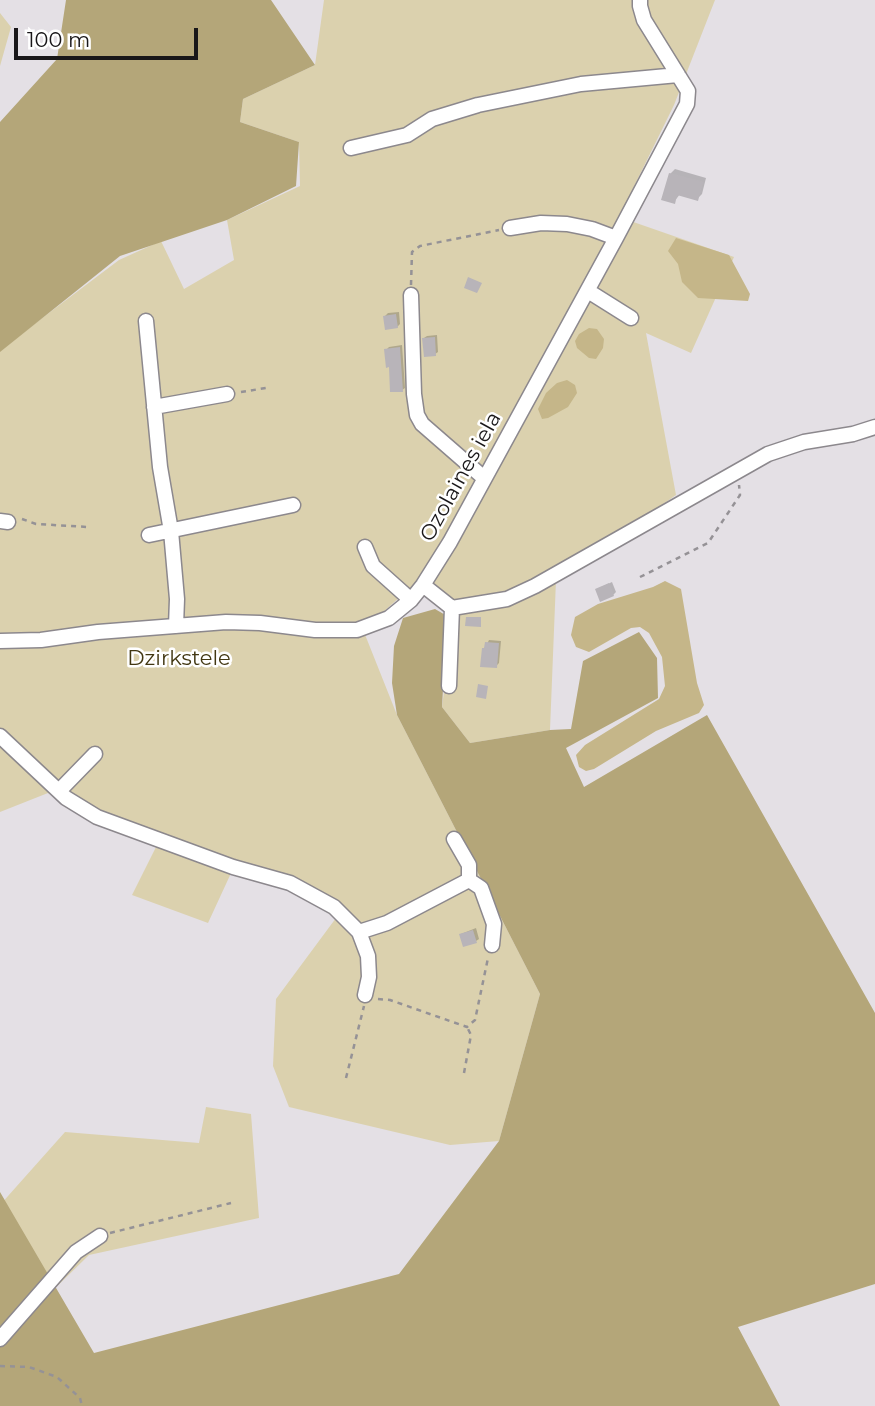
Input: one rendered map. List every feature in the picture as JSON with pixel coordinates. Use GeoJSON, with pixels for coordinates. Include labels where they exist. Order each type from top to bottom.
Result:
{"type":"FeatureCollection","features":[{"type":"Feature","properties":{"kind":"street","name":"Ozolaines iela"},"geometry":{"type":"LineString","coordinates":[[0,641],[226,622],[316,630],[357,629],[389,618],[411,600],[423,585],[484,478],[617,238],[687,104],[688,91],[644,20],[640,0]]}},
{"type":"Feature","properties":{"kind":"street"},"geometry":{"type":"LineString","coordinates":[[351,148],[407,135],[432,119],[478,105],[581,84],[678,75]]}},
{"type":"Feature","properties":{"kind":"street"},"geometry":{"type":"LineString","coordinates":[[510,228],[541,223],[567,224],[617,238]]}},
{"type":"Feature","properties":{"kind":"street"},"geometry":{"type":"LineString","coordinates":[[588,290],[631,318]]}},
{"type":"Feature","properties":{"kind":"street"},"geometry":{"type":"LineString","coordinates":[[411,295],[417,415],[422,424],[484,478]]}},
{"type":"Feature","properties":{"kind":"street"},"geometry":{"type":"LineString","coordinates":[[146,321],[160,467],[171,531],[177,599],[176,626]]}},
{"type":"Feature","properties":{"kind":"street"},"geometry":{"type":"LineString","coordinates":[[154,407],[227,394]]}},
{"type":"Feature","properties":{"kind":"street"},"geometry":{"type":"LineString","coordinates":[[423,585],[452,608],[508,598],[535,586],[768,454],[804,442],[853,434],[875,427]]}},
{"type":"Feature","properties":{"kind":"street"},"geometry":{"type":"LineString","coordinates":[[149,535],[201,522],[293,505]]}},
{"type":"Feature","properties":{"kind":"street"},"geometry":{"type":"LineString","coordinates":[[365,547],[373,566],[411,600]]}},
{"type":"Feature","properties":{"kind":"street"},"geometry":{"type":"LineString","coordinates":[[449,686],[452,608]]}},
{"type":"Feature","properties":{"kind":"street"},"geometry":{"type":"LineString","coordinates":[[0,736],[58,791],[97,817],[233,867],[290,883],[334,907],[359,932],[368,956],[369,977],[365,995]]}},
{"type":"Feature","properties":{"kind":"street"},"geometry":{"type":"LineString","coordinates":[[58,791],[95,754]]}},
{"type":"Feature","properties":{"kind":"street"},"geometry":{"type":"LineString","coordinates":[[454,839],[469,865],[469,880]]}},
{"type":"Feature","properties":{"kind":"street"},"geometry":{"type":"LineString","coordinates":[[359,932],[387,923],[469,880]]}},
{"type":"Feature","properties":{"kind":"street"},"geometry":{"type":"LineString","coordinates":[[469,880],[481,888],[494,924],[492,945]]}},
{"type":"Feature","properties":{"kind":"street"},"geometry":{"type":"LineString","coordinates":[[0,1339],[76,1252],[100,1236]]}},
{"type":"Feature","properties":{"kind":"path"},"geometry":{"type":"LineString","coordinates":[[411,295],[412,252],[420,246],[510,228]]}},
{"type":"Feature","properties":{"kind":"path"},"geometry":{"type":"LineString","coordinates":[[227,394],[266,388]]}},
{"type":"Feature","properties":{"kind":"path"},"geometry":{"type":"LineString","coordinates":[[640,577],[708,543],[714,537],[718,524],[740,495],[740,486],[729,475]]}},
{"type":"Feature","properties":{"kind":"path"},"geometry":{"type":"LineString","coordinates":[[4,521],[20,519],[36,524],[88,527]]}},
{"type":"Feature","properties":{"kind":"path"},"geometry":{"type":"LineString","coordinates":[[467,1027],[475,1020],[479,992],[492,945]]}},
{"type":"Feature","properties":{"kind":"path"},"geometry":{"type":"LineString","coordinates":[[346,1078],[360,1027],[365,995],[390,1000],[467,1027],[471,1035],[464,1073]]}},
{"type":"Feature","properties":{"kind":"path"},"geometry":{"type":"LineString","coordinates":[[100,1236],[231,1203]]}},
{"type":"Feature","properties":{"kind":"path"},"geometry":{"type":"LineString","coordinates":[[0,1366],[29,1367],[57,1377],[80,1398],[82,1406]]}},
{"type":"Feature","properties":{"kind":"green space","name":"Dzirkstele"},"geometry":{"type":"Polygon","coordinates":[[[324,0],[715,0],[674,105],[619,217],[734,257],[691,353],[646,333],[676,495],[556,580],[550,730],[470,743],[442,707],[455,607],[420,579],[381,614],[360,622],[397,715],[540,994],[499,1141],[450,1145],[289,1107],[273,1066],[276,999],[336,918],[290,888],[232,871],[208,923],[132,895],[156,847],[48,793],[0,812],[0,350],[119,260],[161,241],[184,289],[234,260],[227,220],[300,186],[299,142],[240,122],[243,99],[315,65],[324,0]]]}},
{"type":"Feature","properties":{"kind":"green space"},"geometry":{"type":"Polygon","coordinates":[[[0,13],[11,27],[0,66],[0,13]]]}},
{"type":"Feature","properties":{"kind":"green space"},"geometry":{"type":"Polygon","coordinates":[[[206,1107],[251,1114],[259,1218],[89,1255],[39,1304],[0,1406],[0,1205],[65,1132],[199,1143],[206,1107]]]}},
{"type":"Feature","properties":{"kind":"shaded area"},"geometry":{"type":"Polygon","coordinates":[[[66,0],[271,0],[315,65],[243,99],[240,122],[299,142],[296,186],[227,220],[120,256],[0,352],[0,122],[57,59],[66,0]]]}},
{"type":"Feature","properties":{"kind":"shaded area"},"geometry":{"type":"Polygon","coordinates":[[[676,238],[729,255],[750,294],[748,301],[698,298],[682,282],[678,264],[668,251],[676,238]]]}},
{"type":"Feature","properties":{"kind":"shaded area"},"geometry":{"type":"Polygon","coordinates":[[[589,328],[597,329],[604,339],[603,348],[596,359],[589,358],[577,348],[575,341],[579,334],[589,328]]]}},
{"type":"Feature","properties":{"kind":"shaded area"},"geometry":{"type":"Polygon","coordinates":[[[567,380],[575,385],[577,393],[568,407],[542,419],[538,409],[546,393],[557,383],[567,380]]]}},
{"type":"Feature","properties":{"kind":"shaded area"},"geometry":{"type":"Polygon","coordinates":[[[665,581],[681,589],[697,683],[704,705],[699,713],[656,731],[594,769],[586,771],[579,767],[576,755],[585,745],[659,699],[665,686],[662,657],[649,633],[640,627],[631,628],[589,652],[576,647],[571,635],[575,617],[598,604],[665,581]]]}},
{"type":"Feature","properties":{"kind":"shaded area"},"geometry":{"type":"Polygon","coordinates":[[[435,609],[447,616],[442,707],[470,743],[571,729],[583,661],[639,632],[657,658],[658,698],[566,748],[584,787],[707,715],[875,1013],[875,1284],[738,1327],[780,1406],[0,1406],[0,1192],[94,1353],[399,1274],[499,1141],[540,994],[397,715],[392,683],[394,646],[403,618],[435,609]]]}},
{"type":"Feature","properties":{"kind":"building"},"geometry":{"type":"Polygon","coordinates":[[[669,173],[703,182],[698,201],[677,195],[675,204],[661,200],[669,173]]]}},
{"type":"Feature","properties":{"kind":"building"},"geometry":{"type":"Polygon","coordinates":[[[468,277],[482,283],[477,293],[464,288],[468,277]]]}},
{"type":"Feature","properties":{"kind":"building"},"geometry":{"type":"Polygon","coordinates":[[[396,314],[398,328],[385,330],[383,316],[396,314]]]}},
{"type":"Feature","properties":{"kind":"building"},"geometry":{"type":"Polygon","coordinates":[[[435,337],[436,356],[424,357],[422,338],[435,337]]]}},
{"type":"Feature","properties":{"kind":"building"},"geometry":{"type":"Polygon","coordinates":[[[400,347],[403,392],[390,392],[389,367],[386,368],[384,349],[400,347]]]}},
{"type":"Feature","properties":{"kind":"building"},"geometry":{"type":"Polygon","coordinates":[[[609,583],[614,596],[600,602],[595,589],[609,583]]]}},
{"type":"Feature","properties":{"kind":"building"},"geometry":{"type":"Polygon","coordinates":[[[466,617],[481,617],[481,627],[465,626],[466,617]]]}},
{"type":"Feature","properties":{"kind":"building"},"geometry":{"type":"Polygon","coordinates":[[[485,642],[499,643],[497,668],[480,667],[485,642]]]}},
{"type":"Feature","properties":{"kind":"building"},"geometry":{"type":"Polygon","coordinates":[[[478,684],[488,686],[486,699],[476,697],[478,684]]]}},
{"type":"Feature","properties":{"kind":"building"},"geometry":{"type":"Polygon","coordinates":[[[473,930],[477,943],[463,947],[459,934],[473,930]]]}}]}
